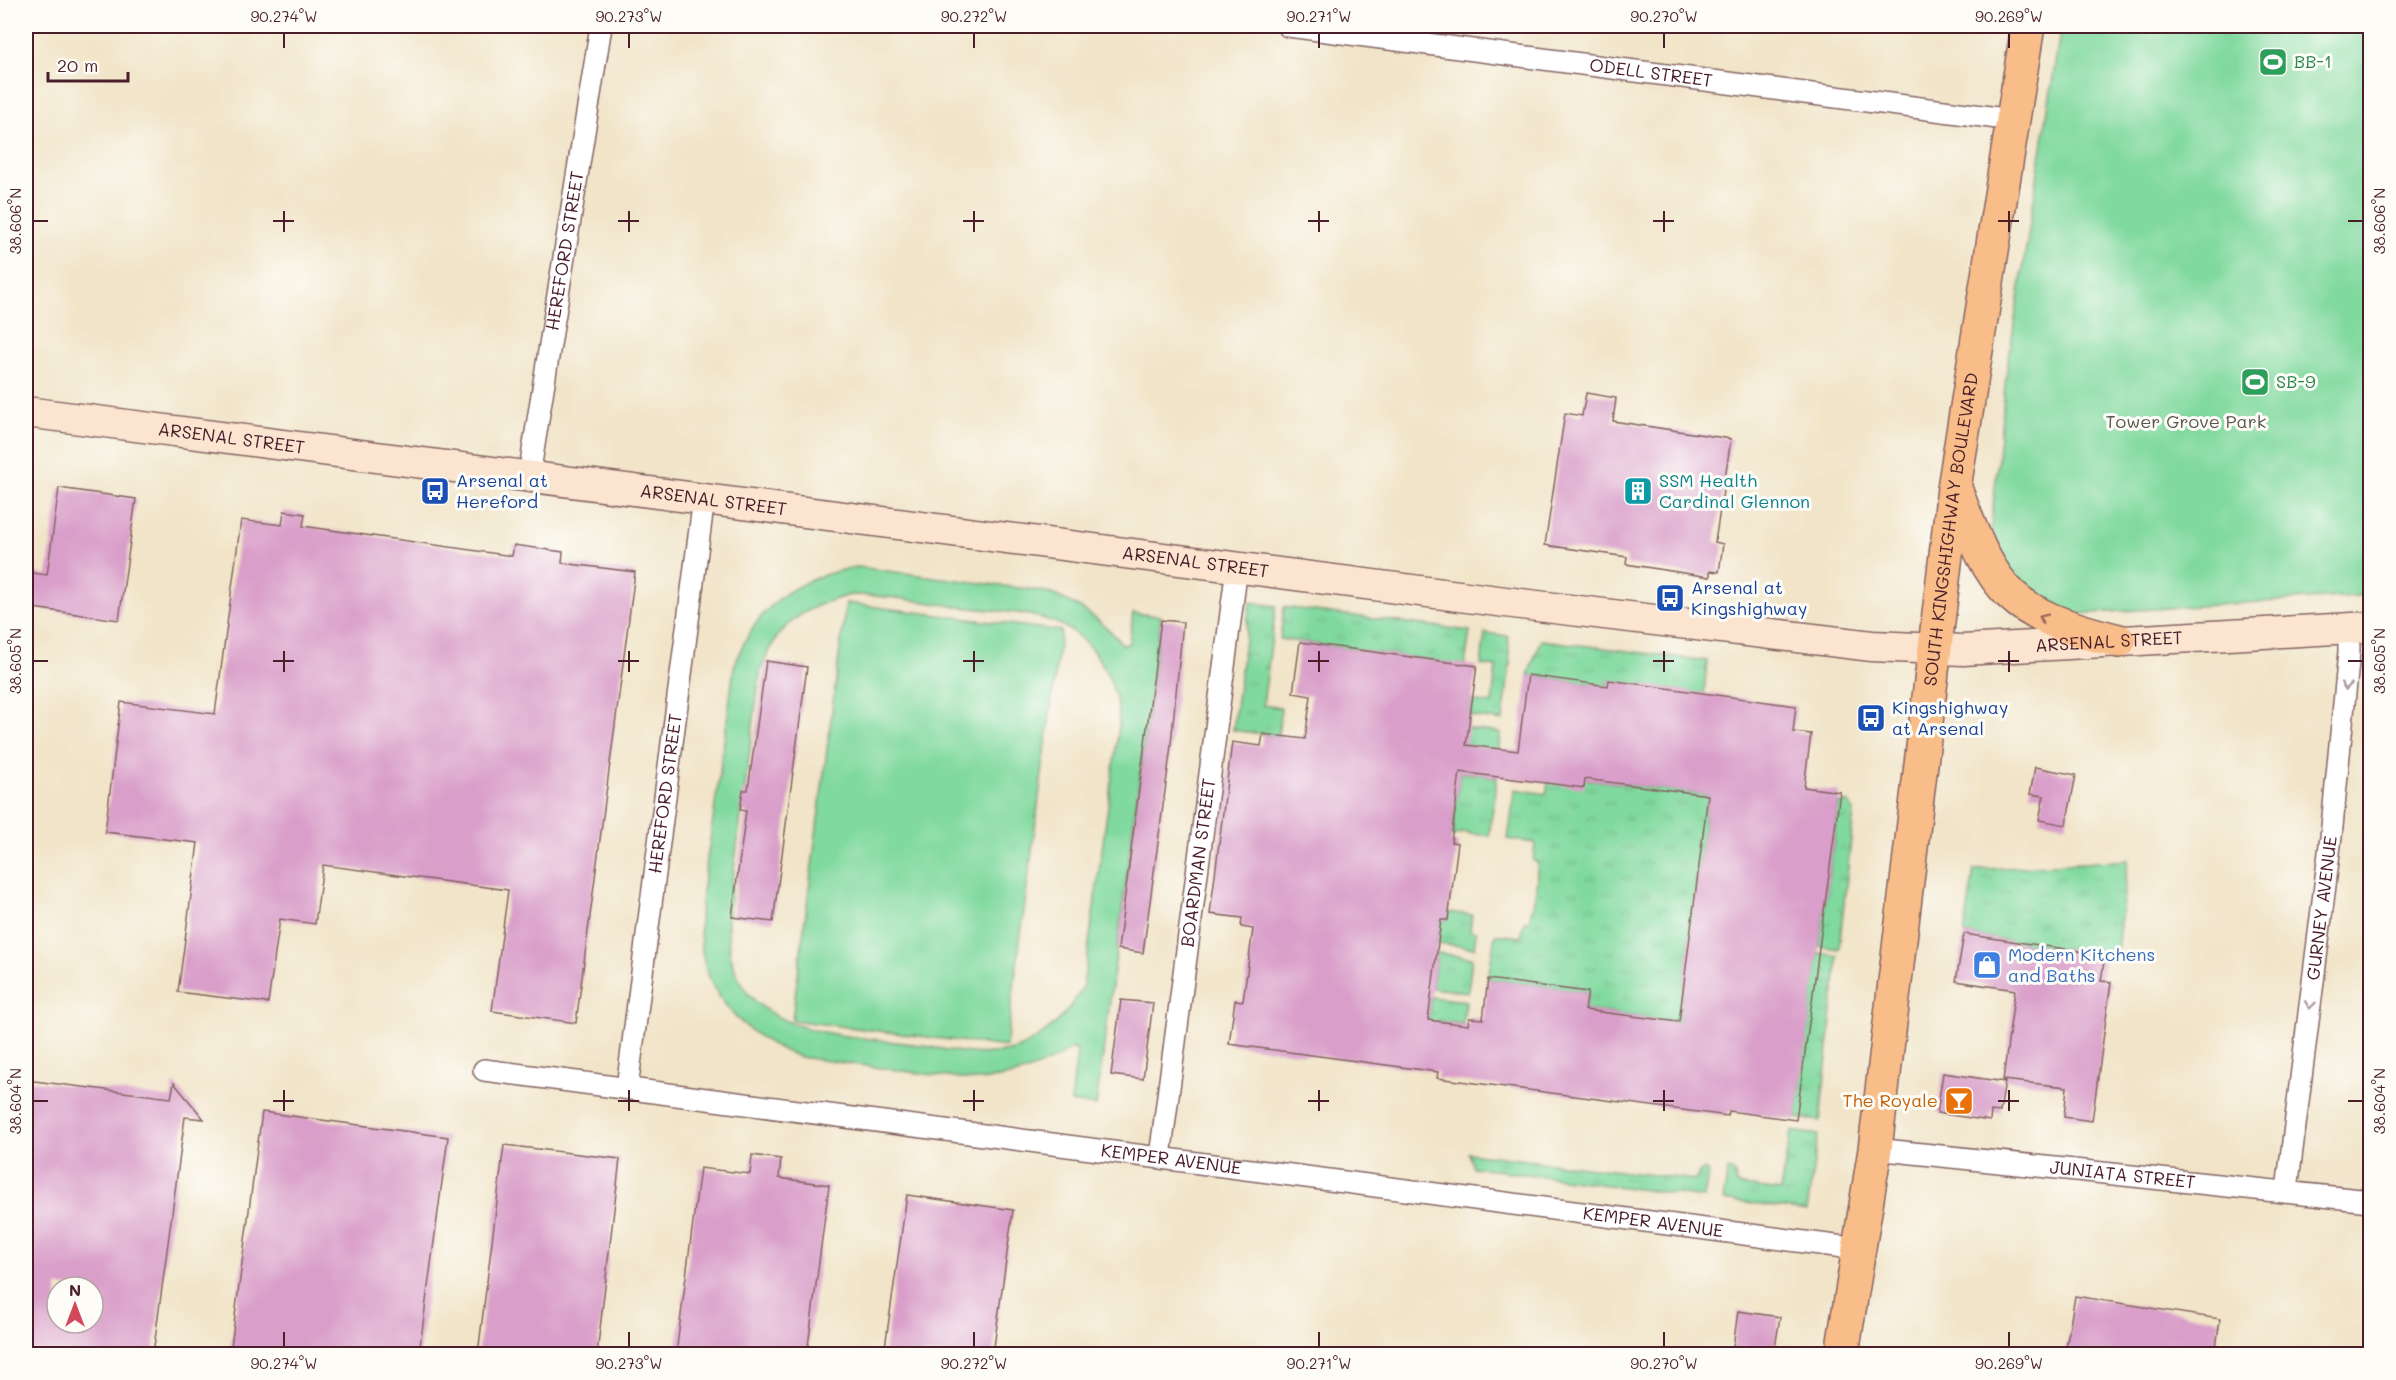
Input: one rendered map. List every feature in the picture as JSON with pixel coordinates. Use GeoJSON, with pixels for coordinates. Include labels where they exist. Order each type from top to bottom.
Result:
{"type":"FeatureCollection","features":[{"type":"Feature","properties":{"kind":"main road","name":"SOUTH KINGSHIGHWAY BOULEVARD"},"geometry":{"type":"LineString","coordinates":[[1842,1354],[1875,1149],[1954,488],[2028,26]]}},
{"type":"Feature","properties":{"kind":"main road","name":"ARSENAL STREET"},"geometry":{"type":"LineString","coordinates":[[26,412],[1763,633],[1933,649],[2360,627]]}},
{"type":"Feature","properties":{"kind":"main road"},"geometry":{"type":"LineString","coordinates":[[1954,488],[1982,556],[2009,594],[2033,613],[2051,622],[2119,641]]}},
{"type":"Feature","properties":{"kind":"street","name":"HEREFORD STREET"},"geometry":{"type":"LineString","coordinates":[[529,476],[601,26]]}},
{"type":"Feature","properties":{"kind":"street","name":"ODELL STREET"},"geometry":{"type":"LineString","coordinates":[[1288,26],[2013,120]]}},
{"type":"Feature","properties":{"kind":"street","name":"HEREFORD STREET"},"geometry":{"type":"LineString","coordinates":[[627,1088],[704,498]]}},
{"type":"Feature","properties":{"kind":"street","name":"BOARDMAN STREET"},"geometry":{"type":"LineString","coordinates":[[1160,1157],[1237,567]]}},
{"type":"Feature","properties":{"kind":"street","name":"GURNEY AVENUE"},"geometry":{"type":"LineString","coordinates":[[2287,1190],[2331,837],[2349,652],[2360,627]]}},
{"type":"Feature","properties":{"kind":"street","name":"KEMPER AVENUE"},"geometry":{"type":"LineString","coordinates":[[484,1070],[1859,1249]]}},
{"type":"Feature","properties":{"kind":"street","name":"JUNIATA STREET"},"geometry":{"type":"LineString","coordinates":[[1875,1149],[2287,1190],[2370,1201]]}},
{"type":"Feature","properties":{"kind":"green space","name":"Tower Grove Park"},"geometry":{"type":"Polygon","coordinates":[[[2061,26],[2370,26],[2370,595],[2077,614],[2044,605],[1997,558],[1991,528],[2006,376],[2061,26]]]}},
{"type":"Feature","properties":{"kind":"green space"},"geometry":{"type":"Polygon","coordinates":[[[857,567],[1043,591],[1087,612],[1123,645],[1129,643],[1133,613],[1161,616],[1096,1106],[1071,1102],[1077,1051],[1072,1048],[1036,1068],[1011,1076],[984,1080],[800,1057],[768,1043],[740,1021],[728,1008],[710,978],[701,945],[700,914],[734,667],[753,627],[766,611],[796,587],[834,572],[857,567]],[[851,595],[805,612],[782,631],[766,657],[760,674],[728,914],[730,954],[741,984],[760,1005],[784,1020],[814,1030],[846,1036],[967,1053],[1009,1051],[1031,1042],[1049,1029],[1071,1005],[1083,987],[1119,726],[1115,696],[1104,667],[1095,654],[1073,632],[1059,624],[1036,616],[1011,612],[851,595]]]}},
{"type":"Feature","properties":{"kind":"green space"},"geometry":{"type":"Polygon","coordinates":[[[1250,602],[1276,606],[1263,705],[1281,708],[1278,736],[1233,730],[1250,602]]]}},
{"type":"Feature","properties":{"kind":"green space"},"geometry":{"type":"Polygon","coordinates":[[[846,603],[1061,631],[1006,1047],[792,1020],[846,603]]]}},
{"type":"Feature","properties":{"kind":"green space"},"geometry":{"type":"Polygon","coordinates":[[[1284,607],[1470,631],[1465,665],[1280,639],[1284,607]]]}},
{"type":"Feature","properties":{"kind":"green space"},"geometry":{"type":"Polygon","coordinates":[[[1485,633],[1508,636],[1510,665],[1503,721],[1470,716],[1472,701],[1492,704],[1496,667],[1481,665],[1485,633]]]}},
{"type":"Feature","properties":{"kind":"green space"},"geometry":{"type":"Polygon","coordinates":[[[1541,640],[1707,661],[1704,694],[1609,680],[1608,686],[1528,675],[1541,640]]]}},
{"type":"Feature","properties":{"kind":"green space"},"geometry":{"type":"Polygon","coordinates":[[[1462,728],[1501,733],[1497,760],[1458,755],[1462,728]]]}},
{"type":"Feature","properties":{"kind":"green space"},"geometry":{"type":"Polygon","coordinates":[[[1460,772],[1497,777],[1489,836],[1463,833],[1452,836],[1460,772]]]}},
{"type":"Feature","properties":{"kind":"green space"},"geometry":{"type":"Polygon","coordinates":[[[1585,779],[1708,795],[1679,1022],[1585,1010],[1588,992],[1488,979],[1495,934],[1521,937],[1524,921],[1529,921],[1536,892],[1537,862],[1533,861],[1535,843],[1508,839],[1515,789],[1546,794],[1548,783],[1585,779]]]}},
{"type":"Feature","properties":{"kind":"green space"},"geometry":{"type":"Polygon","coordinates":[[[1839,803],[1849,803],[1854,811],[1839,949],[1819,946],[1839,803]]]}},
{"type":"Feature","properties":{"kind":"green space"},"geometry":{"type":"Polygon","coordinates":[[[2128,860],[2116,957],[1964,934],[1974,870],[2128,860]]]}},
{"type":"Feature","properties":{"kind":"green space"},"geometry":{"type":"Polygon","coordinates":[[[1449,912],[1472,915],[1470,931],[1476,932],[1474,948],[1438,943],[1441,920],[1448,920],[1449,912]]]}},
{"type":"Feature","properties":{"kind":"green space"},"geometry":{"type":"Polygon","coordinates":[[[1437,953],[1472,958],[1468,992],[1432,988],[1437,953]]]}},
{"type":"Feature","properties":{"kind":"green space"},"geometry":{"type":"Polygon","coordinates":[[[1818,953],[1838,956],[1820,1121],[1796,1118],[1818,953]]]}},
{"type":"Feature","properties":{"kind":"green space"},"geometry":{"type":"Polygon","coordinates":[[[1431,997],[1466,1001],[1463,1024],[1438,1021],[1428,1024],[1431,997]]]}},
{"type":"Feature","properties":{"kind":"green space"},"geometry":{"type":"Polygon","coordinates":[[[1791,1131],[1818,1135],[1807,1211],[1723,1200],[1728,1170],[1734,1171],[1737,1185],[1780,1191],[1791,1131]]]}},
{"type":"Feature","properties":{"kind":"green space"},"geometry":{"type":"Polygon","coordinates":[[[1468,1153],[1695,1180],[1701,1171],[1705,1170],[1708,1173],[1704,1198],[1473,1167],[1468,1153]]]}},
{"type":"Feature","properties":{"kind":"building","name":"SSM Health Cardinal Glennon"},"geometry":{"type":"Polygon","coordinates":[[[1586,393],[1616,398],[1613,421],[1731,439],[1715,542],[1723,544],[1719,572],[1710,571],[1710,577],[1626,564],[1627,557],[1545,545],[1565,413],[1582,416],[1586,393]]]}},
{"type":"Feature","properties":{"kind":"building"},"geometry":{"type":"Polygon","coordinates":[[[59,488],[136,499],[119,620],[26,607],[26,572],[47,575],[59,488]]]}},
{"type":"Feature","properties":{"kind":"building"},"geometry":{"type":"Polygon","coordinates":[[[284,511],[305,514],[303,526],[512,556],[514,545],[563,552],[562,563],[635,572],[576,1023],[492,1011],[508,890],[323,865],[315,924],[280,919],[268,1003],[178,992],[198,843],[105,832],[121,702],[215,714],[241,520],[282,525],[284,511]]]}},
{"type":"Feature","properties":{"kind":"building"},"geometry":{"type":"Polygon","coordinates":[[[1161,620],[1183,622],[1170,754],[1143,953],[1118,949],[1161,620]]]}},
{"type":"Feature","properties":{"kind":"building"},"geometry":{"type":"Polygon","coordinates":[[[1300,642],[1477,666],[1466,745],[1518,751],[1528,675],[1608,686],[1609,680],[1796,706],[1793,732],[1811,734],[1804,787],[1840,792],[1796,1120],[1729,1111],[1728,1116],[1437,1078],[1438,1072],[1229,1044],[1235,1000],[1243,1001],[1253,929],[1241,927],[1242,918],[1210,914],[1232,742],[1261,746],[1263,734],[1305,739],[1311,696],[1293,693],[1300,642]],[[1460,772],[1451,842],[1458,843],[1448,920],[1441,920],[1428,1020],[1468,1025],[1469,1018],[1483,1019],[1488,979],[1588,992],[1585,1010],[1679,1022],[1708,795],[1585,779],[1584,788],[1460,772]]]}},
{"type":"Feature","properties":{"kind":"building"},"geometry":{"type":"Polygon","coordinates":[[[766,661],[807,667],[773,922],[732,917],[746,811],[740,810],[743,790],[748,790],[766,661]]]}},
{"type":"Feature","properties":{"kind":"building"},"geometry":{"type":"Polygon","coordinates":[[[2035,767],[2076,775],[2066,825],[2039,820],[2044,796],[2030,794],[2035,767]]]}},
{"type":"Feature","properties":{"kind":"building"},"geometry":{"type":"Polygon","coordinates":[[[1964,934],[2105,955],[2101,981],[2111,982],[2092,1121],[2064,1117],[2067,1087],[2003,1080],[2015,990],[1956,981],[1964,934]]]}},
{"type":"Feature","properties":{"kind":"building"},"geometry":{"type":"Polygon","coordinates":[[[1121,1000],[1153,1003],[1143,1079],[1111,1075],[1121,1000]]]}},
{"type":"Feature","properties":{"kind":"building"},"geometry":{"type":"Polygon","coordinates":[[[1943,1073],[2005,1082],[2000,1112],[1991,1111],[1990,1121],[1937,1113],[1943,1073]]]}},
{"type":"Feature","properties":{"kind":"building"},"geometry":{"type":"Polygon","coordinates":[[[26,1080],[171,1098],[174,1083],[204,1119],[185,1117],[153,1354],[32,1354],[26,1343],[26,1080]]]}},
{"type":"Feature","properties":{"kind":"building"},"geometry":{"type":"Polygon","coordinates":[[[262,1112],[448,1137],[419,1354],[230,1354],[262,1112]]]}},
{"type":"Feature","properties":{"kind":"building"},"geometry":{"type":"Polygon","coordinates":[[[504,1145],[620,1159],[597,1354],[478,1354],[504,1145]]]}},
{"type":"Feature","properties":{"kind":"building"},"geometry":{"type":"Polygon","coordinates":[[[752,1155],[781,1159],[779,1178],[829,1185],[807,1354],[676,1354],[700,1168],[750,1174],[752,1155]]]}},
{"type":"Feature","properties":{"kind":"building"},"geometry":{"type":"Polygon","coordinates":[[[907,1195],[1013,1210],[993,1354],[884,1354],[907,1195]]]}},
{"type":"Feature","properties":{"kind":"building"},"geometry":{"type":"Polygon","coordinates":[[[2075,1296],[2220,1319],[2215,1354],[2065,1354],[2075,1296]]]}},
{"type":"Feature","properties":{"kind":"building"},"geometry":{"type":"Polygon","coordinates":[[[1738,1311],[1780,1317],[1774,1354],[1732,1354],[1738,1311]]]}},
{"type":"Feature","properties":{"kind":"place","name":"BB-1"},"geometry":{"type":"Point","coordinates":[2273,62]}},
{"type":"Feature","properties":{"kind":"place","name":"SB-9"},"geometry":{"type":"Point","coordinates":[2255,382]}},
{"type":"Feature","properties":{"kind":"place","name":"Arsenal at Hereford"},"geometry":{"type":"Point","coordinates":[435,491]}},
{"type":"Feature","properties":{"kind":"place","name":"SSM Health Cardinal Glennon"},"geometry":{"type":"Point","coordinates":[1638,491]}},
{"type":"Feature","properties":{"kind":"place","name":"Arsenal at Kingshighway"},"geometry":{"type":"Point","coordinates":[1670,598]}},
{"type":"Feature","properties":{"kind":"place","name":"Kingshighway at Arsenal"},"geometry":{"type":"Point","coordinates":[1871,718]}},
{"type":"Feature","properties":{"kind":"place","name":"Modern Kitchens and Baths"},"geometry":{"type":"Point","coordinates":[1987,965]}},
{"type":"Feature","properties":{"kind":"place","name":"The Royale"},"geometry":{"type":"Point","coordinates":[1959,1101]}}]}
